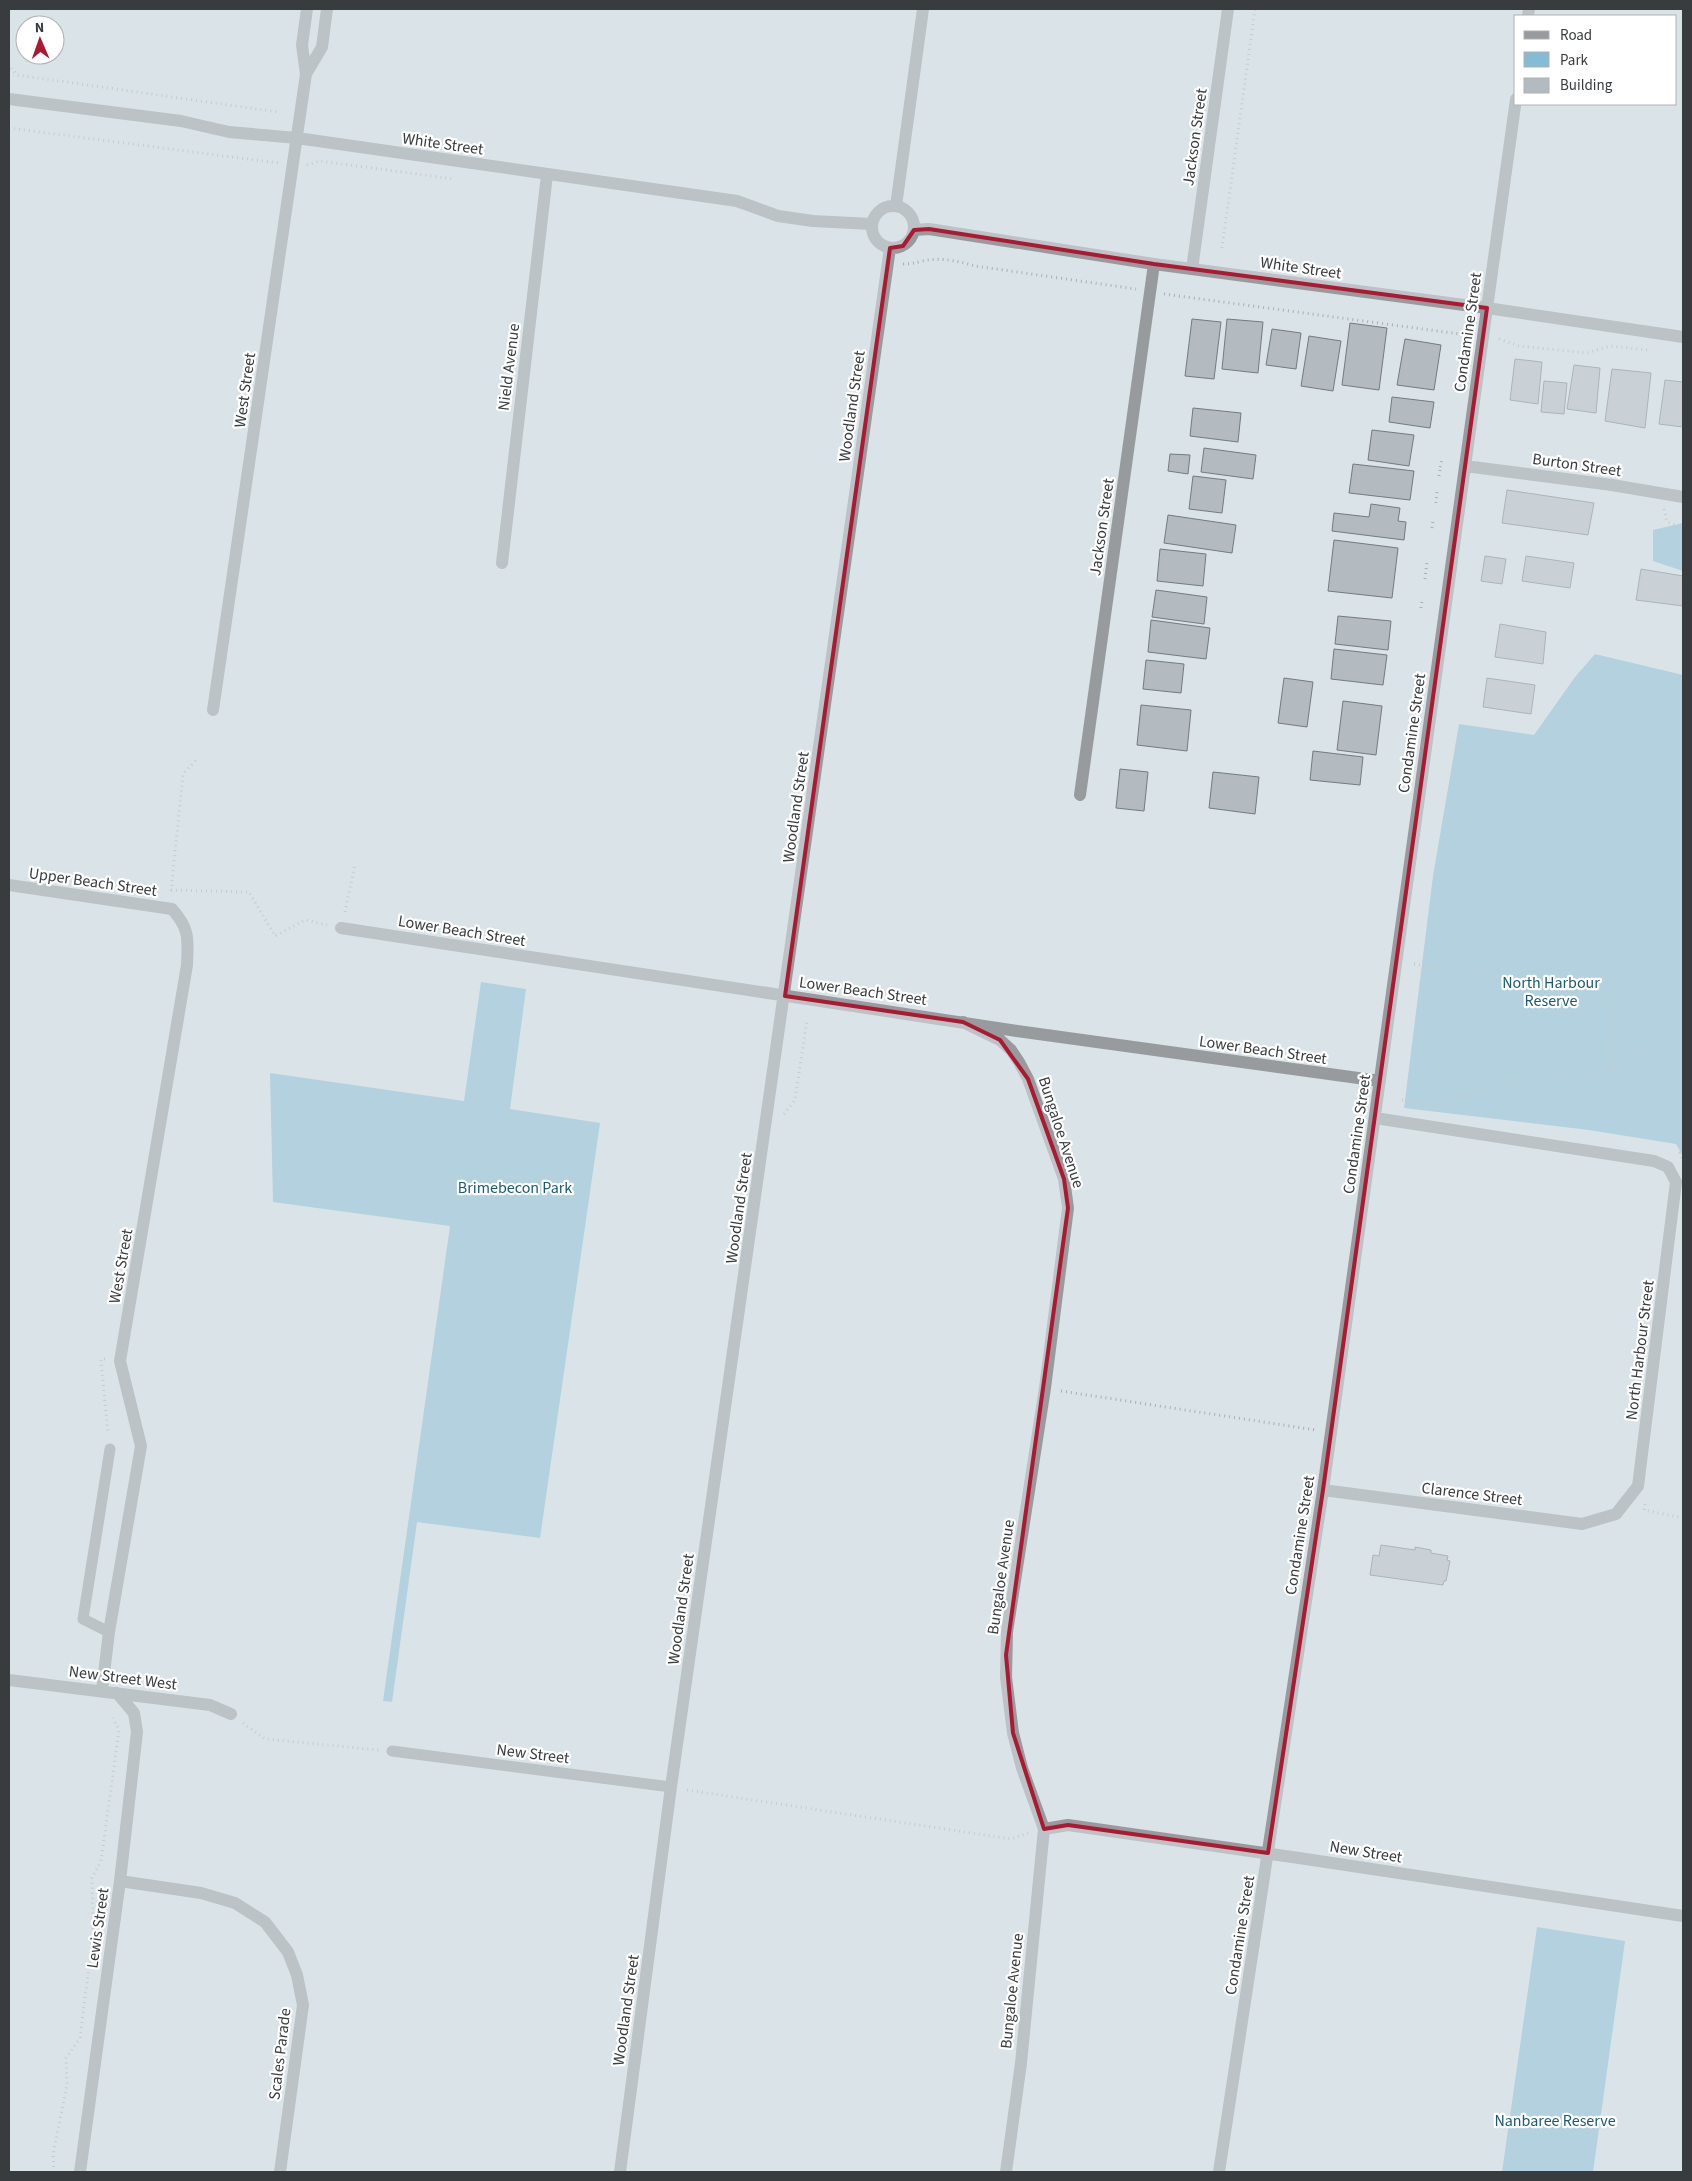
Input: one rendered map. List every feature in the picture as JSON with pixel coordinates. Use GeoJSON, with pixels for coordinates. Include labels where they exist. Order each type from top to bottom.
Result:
{"type":"FeatureCollection","features":[{"type":"Feature","properties":{"kind":"street","name":"West Street"},"geometry":{"type":"LineString","coordinates":[[213,710],[306,74],[302,46],[307,9]]}},
{"type":"Feature","properties":{"kind":"street","name":"West Street"},"geometry":{"type":"LineString","coordinates":[[306,74],[322,47],[328,9]]}},
{"type":"Feature","properties":{"kind":"street"},"geometry":{"type":"LineString","coordinates":[[896,206],[923,9]]}},
{"type":"Feature","properties":{"kind":"street","name":"Jackson Street"},"geometry":{"type":"LineString","coordinates":[[1192,269],[1228,9]]}},
{"type":"Feature","properties":{"kind":"street","name":"White Street"},"geometry":{"type":"LineString","coordinates":[[9,99],[181,121],[229,132],[297,138],[737,201],[778,216],[813,221],[871,224]]}},
{"type":"Feature","properties":{"kind":"street","name":"Condamine Street"},"geometry":{"type":"LineString","coordinates":[[1219,2172],[1323,1490],[1515,105]]}},
{"type":"Feature","properties":{"kind":"street","name":"Nield Avenue"},"geometry":{"type":"LineString","coordinates":[[502,563],[547,175]]}},
{"type":"Feature","properties":{"kind":"street"},"geometry":{"type":"LineString","coordinates":[[889,206],[896,206],[904,208],[910,214],[914,222],[914,230],[912,237],[903,246],[890,248],[878,242],[874,237],[871,224],[877,212],[889,206]]}},
{"type":"Feature","properties":{"kind":"street","name":"White Street"},"geometry":{"type":"LineString","coordinates":[[914,230],[929,229],[1154,264],[1487,308],[1683,337]]}},
{"type":"Feature","properties":{"kind":"street","name":"Woodland Street"},"geometry":{"type":"LineString","coordinates":[[620,2172],[671,1787],[890,248]]}},
{"type":"Feature","properties":{"kind":"street","name":"Jackson Street"},"geometry":{"type":"LineString","coordinates":[[1080,795],[1154,264]]}},
{"type":"Feature","properties":{"kind":"street","name":"Burton Street"},"geometry":{"type":"LineString","coordinates":[[1466,466],[1539,474],[1683,497]]}},
{"type":"Feature","properties":{"kind":"street","name":"Upper Beach Street"},"geometry":{"type":"LineString","coordinates":[[9,885],[172,909]]}},
{"type":"Feature","properties":{"kind":"street","name":"West Street"},"geometry":{"type":"LineString","coordinates":[[102,1690],[109,1632],[142,1446],[120,1361],[186,965],[188,935],[182,920],[172,909]]}},
{"type":"Feature","properties":{"kind":"street","name":"Lower Beach Street"},"geometry":{"type":"LineString","coordinates":[[341,928],[1027,1032],[1380,1081]]}},
{"type":"Feature","properties":{"kind":"street","name":"Bungaloe Avenue"},"geometry":{"type":"LineString","coordinates":[[963,1022],[1000,1040],[1020,1062],[1028,1079],[1064,1179],[1068,1208],[1045,1388],[1007,1632],[1006,1677],[1013,1732],[1022,1768],[1044,1829],[1020,2063],[1006,2172]]}},
{"type":"Feature","properties":{"kind":"street","name":"North Harbour Street"},"geometry":{"type":"LineString","coordinates":[[1375,1118],[1654,1161],[1668,1167],[1676,1182],[1638,1486],[1616,1514]]}},
{"type":"Feature","properties":{"kind":"street","name":"Clarence Street"},"geometry":{"type":"LineString","coordinates":[[1323,1490],[1582,1524],[1616,1514]]}},
{"type":"Feature","properties":{"kind":"street","name":"New Street West"},"geometry":{"type":"LineString","coordinates":[[9,1680],[102,1690],[210,1705],[231,1714]]}},
{"type":"Feature","properties":{"kind":"street","name":"Lewis Street"},"geometry":{"type":"LineString","coordinates":[[80,2172],[120,1881],[137,1732],[134,1714],[117,1693]]}},
{"type":"Feature","properties":{"kind":"street","name":"New Street"},"geometry":{"type":"LineString","coordinates":[[1044,1829],[1068,1825],[1268,1853],[1683,1916]]}},
{"type":"Feature","properties":{"kind":"street","name":"Scales Parade"},"geometry":{"type":"LineString","coordinates":[[120,1881],[201,1893],[235,1903],[265,1922],[288,1952],[297,1975],[303,2005],[280,2172]]}},
{"type":"Feature","properties":{"kind":"lane"},"geometry":{"type":"LineString","coordinates":[[109,1632],[84,1619],[110,1449]]}},
{"type":"Feature","properties":{"kind":"lane","name":"New Street"},"geometry":{"type":"LineString","coordinates":[[392,1751],[671,1787]]}},
{"type":"Feature","properties":{"kind":"path"},"geometry":{"type":"LineString","coordinates":[[1222,248],[1255,9]]}},
{"type":"Feature","properties":{"kind":"path"},"geometry":{"type":"LineString","coordinates":[[11,68],[17,75],[278,112]]}},
{"type":"Feature","properties":{"kind":"path","name":"White Street"},"geometry":{"type":"LineString","coordinates":[[9,128],[308,166],[320,161],[455,179]]}},
{"type":"Feature","properties":{"kind":"path"},"geometry":{"type":"LineString","coordinates":[[903,264],[915,264],[922,261],[954,260],[975,266],[1134,289]]}},
{"type":"Feature","properties":{"kind":"path"},"geometry":{"type":"LineString","coordinates":[[1164,294],[1468,335]]}},
{"type":"Feature","properties":{"kind":"path"},"geometry":{"type":"LineString","coordinates":[[1499,339],[1519,346],[1587,353],[1610,346],[1651,350]]}},
{"type":"Feature","properties":{"kind":"path"},"geometry":{"type":"LineString","coordinates":[[1439,476],[1442,460]]}},
{"type":"Feature","properties":{"kind":"path"},"geometry":{"type":"LineString","coordinates":[[1436,502],[1437,491]]}},
{"type":"Feature","properties":{"kind":"path"},"geometry":{"type":"LineString","coordinates":[[1660,493],[1667,522],[1683,528]]}},
{"type":"Feature","properties":{"kind":"path"},"geometry":{"type":"LineString","coordinates":[[1432,528],[1433,521]]}},
{"type":"Feature","properties":{"kind":"path"},"geometry":{"type":"LineString","coordinates":[[1425,579],[1427,562]]}},
{"type":"Feature","properties":{"kind":"path"},"geometry":{"type":"LineString","coordinates":[[1421,608],[1422,602]]}},
{"type":"Feature","properties":{"kind":"path"},"geometry":{"type":"LineString","coordinates":[[172,909],[171,890],[183,774],[198,758]]}},
{"type":"Feature","properties":{"kind":"path"},"geometry":{"type":"LineString","coordinates":[[171,890],[249,892],[276,936],[305,920],[341,928],[355,864]]}},
{"type":"Feature","properties":{"kind":"path"},"geometry":{"type":"LineString","coordinates":[[1402,1100],[1436,1105],[1481,1090],[1559,1070],[1576,1076],[1607,1074],[1609,1068],[1614,1010],[1612,1004],[1593,990],[1414,964]]}},
{"type":"Feature","properties":{"kind":"path"},"geometry":{"type":"LineString","coordinates":[[1609,1068],[1638,1050],[1652,1049],[1683,1059]]}},
{"type":"Feature","properties":{"kind":"path"},"geometry":{"type":"LineString","coordinates":[[110,1449],[101,1359],[120,1361]]}},
{"type":"Feature","properties":{"kind":"path"},"geometry":{"type":"LineString","coordinates":[[1045,1388],[1331,1432]]}},
{"type":"Feature","properties":{"kind":"path"},"geometry":{"type":"LineString","coordinates":[[231,1714],[265,1739],[392,1751]]}},
{"type":"Feature","properties":{"kind":"path"},"geometry":{"type":"LineString","coordinates":[[54,2172],[53,2155],[67,2085],[66,2058],[80,2038],[93,1934],[92,1878],[101,1861],[119,1730],[113,1718]]}},
{"type":"Feature","properties":{"kind":"path"},"geometry":{"type":"LineString","coordinates":[[671,1787],[1011,1839],[1044,1829]]}},
{"type":"Feature","properties":{"kind":"highlighted area"},"geometry":{"type":"Polygon","coordinates":[[[929,229],[1154,264],[1487,308],[1323,1490],[1268,1853],[1068,1825],[1044,1829],[1013,1733],[1006,1655],[1068,1208],[1064,1179],[1028,1079],[1000,1040],[963,1022],[785,996],[890,248],[903,246],[914,230],[929,229]]]}},
{"type":"Feature","properties":{"kind":"green space"},"geometry":{"type":"Polygon","coordinates":[[[1683,523],[1683,571],[1653,561],[1653,530],[1683,523]]]}},
{"type":"Feature","properties":{"kind":"green space","name":"North Harbour Reserve"},"geometry":{"type":"Polygon","coordinates":[[[1595,654],[1683,675],[1683,1156],[1676,1144],[1589,1130],[1404,1108],[1433,876],[1459,724],[1534,735],[1575,677],[1595,654]]]}},
{"type":"Feature","properties":{"kind":"green space","name":"Brimebecon Park"},"geometry":{"type":"Polygon","coordinates":[[[481,982],[526,989],[510,1109],[600,1123],[540,1538],[417,1522],[392,1702],[383,1701],[450,1226],[273,1202],[270,1073],[464,1101],[481,982]]]}},
{"type":"Feature","properties":{"kind":"green space","name":"Nanbaree Reserve"},"geometry":{"type":"Polygon","coordinates":[[[1537,1927],[1625,1941],[1593,2172],[1502,2172],[1537,1927]]]}},
{"type":"Feature","properties":{"kind":"building"},"geometry":{"type":"Polygon","coordinates":[[[1192,319],[1221,322],[1214,379],[1185,376],[1192,319]]]}},
{"type":"Feature","properties":{"kind":"building"},"geometry":{"type":"Polygon","coordinates":[[[1227,319],[1263,322],[1258,373],[1222,369],[1227,319]]]}},
{"type":"Feature","properties":{"kind":"building"},"geometry":{"type":"Polygon","coordinates":[[[1350,323],[1387,328],[1379,390],[1342,385],[1350,323]]]}},
{"type":"Feature","properties":{"kind":"building"},"geometry":{"type":"Polygon","coordinates":[[[1272,329],[1301,333],[1296,369],[1266,365],[1272,329]]]}},
{"type":"Feature","properties":{"kind":"building"},"geometry":{"type":"Polygon","coordinates":[[[1309,336],[1341,341],[1333,391],[1301,386],[1309,336]]]}},
{"type":"Feature","properties":{"kind":"building"},"geometry":{"type":"Polygon","coordinates":[[[1405,339],[1441,345],[1434,390],[1397,385],[1405,339]]]}},
{"type":"Feature","properties":{"kind":"building"},"geometry":{"type":"Polygon","coordinates":[[[1515,359],[1542,362],[1538,404],[1510,400],[1515,359]]]}},
{"type":"Feature","properties":{"kind":"building"},"geometry":{"type":"Polygon","coordinates":[[[1574,365],[1600,368],[1596,413],[1567,409],[1574,365]]]}},
{"type":"Feature","properties":{"kind":"building"},"geometry":{"type":"Polygon","coordinates":[[[1612,369],[1651,373],[1645,428],[1605,421],[1612,369]]]}},
{"type":"Feature","properties":{"kind":"building"},"geometry":{"type":"Polygon","coordinates":[[[1665,380],[1683,382],[1683,427],[1659,424],[1665,380]]]}},
{"type":"Feature","properties":{"kind":"building"},"geometry":{"type":"Polygon","coordinates":[[[1544,381],[1567,383],[1564,414],[1541,412],[1544,381]]]}},
{"type":"Feature","properties":{"kind":"building"},"geometry":{"type":"Polygon","coordinates":[[[1392,397],[1434,402],[1430,428],[1389,422],[1392,397]]]}},
{"type":"Feature","properties":{"kind":"building"},"geometry":{"type":"Polygon","coordinates":[[[1193,408],[1241,413],[1238,442],[1190,436],[1193,408]]]}},
{"type":"Feature","properties":{"kind":"building"},"geometry":{"type":"Polygon","coordinates":[[[1372,430],[1414,435],[1409,466],[1368,460],[1372,430]]]}},
{"type":"Feature","properties":{"kind":"building"},"geometry":{"type":"Polygon","coordinates":[[[1204,448],[1256,455],[1253,479],[1201,472],[1204,448]]]}},
{"type":"Feature","properties":{"kind":"building"},"geometry":{"type":"Polygon","coordinates":[[[1170,454],[1190,455],[1188,474],[1168,471],[1170,454]]]}},
{"type":"Feature","properties":{"kind":"building"},"geometry":{"type":"Polygon","coordinates":[[[1353,464],[1414,471],[1410,500],[1349,493],[1353,464]]]}},
{"type":"Feature","properties":{"kind":"building"},"geometry":{"type":"Polygon","coordinates":[[[1193,476],[1226,480],[1222,513],[1189,509],[1193,476]]]}},
{"type":"Feature","properties":{"kind":"building"},"geometry":{"type":"Polygon","coordinates":[[[1507,490],[1594,503],[1588,535],[1502,523],[1507,490]]]}},
{"type":"Feature","properties":{"kind":"building"},"geometry":{"type":"Polygon","coordinates":[[[1371,504],[1400,508],[1398,521],[1406,522],[1404,540],[1332,531],[1334,513],[1369,517],[1371,504]]]}},
{"type":"Feature","properties":{"kind":"building"},"geometry":{"type":"Polygon","coordinates":[[[1168,515],[1236,525],[1232,553],[1164,543],[1168,515]]]}},
{"type":"Feature","properties":{"kind":"building"},"geometry":{"type":"Polygon","coordinates":[[[1334,540],[1398,548],[1392,598],[1328,591],[1334,540]]]}},
{"type":"Feature","properties":{"kind":"building"},"geometry":{"type":"Polygon","coordinates":[[[1160,549],[1206,554],[1203,586],[1157,581],[1160,549]]]}},
{"type":"Feature","properties":{"kind":"building"},"geometry":{"type":"Polygon","coordinates":[[[1485,556],[1506,559],[1502,584],[1481,581],[1485,556]]]}},
{"type":"Feature","properties":{"kind":"building"},"geometry":{"type":"Polygon","coordinates":[[[1526,556],[1574,563],[1570,588],[1522,581],[1526,556]]]}},
{"type":"Feature","properties":{"kind":"building"},"geometry":{"type":"Polygon","coordinates":[[[1641,569],[1683,576],[1683,606],[1636,600],[1641,569]]]}},
{"type":"Feature","properties":{"kind":"building"},"geometry":{"type":"Polygon","coordinates":[[[1156,590],[1207,597],[1204,624],[1152,617],[1156,590]]]}},
{"type":"Feature","properties":{"kind":"building"},"geometry":{"type":"Polygon","coordinates":[[[1338,616],[1391,621],[1388,650],[1335,644],[1338,616]]]}},
{"type":"Feature","properties":{"kind":"building"},"geometry":{"type":"Polygon","coordinates":[[[1151,620],[1210,628],[1206,659],[1148,652],[1151,620]]]}},
{"type":"Feature","properties":{"kind":"building"},"geometry":{"type":"Polygon","coordinates":[[[1500,624],[1546,632],[1543,664],[1495,657],[1500,624]]]}},
{"type":"Feature","properties":{"kind":"building"},"geometry":{"type":"Polygon","coordinates":[[[1334,649],[1387,655],[1383,685],[1331,679],[1334,649]]]}},
{"type":"Feature","properties":{"kind":"building"},"geometry":{"type":"Polygon","coordinates":[[[1146,660],[1184,664],[1181,693],[1143,689],[1146,660]]]}},
{"type":"Feature","properties":{"kind":"building"},"geometry":{"type":"Polygon","coordinates":[[[1284,678],[1313,682],[1307,727],[1278,723],[1284,678]]]}},
{"type":"Feature","properties":{"kind":"building"},"geometry":{"type":"Polygon","coordinates":[[[1487,678],[1535,685],[1531,714],[1483,707],[1487,678]]]}},
{"type":"Feature","properties":{"kind":"building"},"geometry":{"type":"Polygon","coordinates":[[[1343,701],[1382,706],[1376,755],[1337,750],[1343,701]]]}},
{"type":"Feature","properties":{"kind":"building"},"geometry":{"type":"Polygon","coordinates":[[[1141,705],[1191,710],[1187,751],[1137,745],[1141,705]]]}},
{"type":"Feature","properties":{"kind":"building"},"geometry":{"type":"Polygon","coordinates":[[[1313,751],[1363,757],[1360,785],[1310,780],[1313,751]]]}},
{"type":"Feature","properties":{"kind":"building"},"geometry":{"type":"Polygon","coordinates":[[[1120,769],[1148,772],[1144,811],[1116,808],[1120,769]]]}},
{"type":"Feature","properties":{"kind":"building"},"geometry":{"type":"Polygon","coordinates":[[[1213,772],[1259,777],[1255,814],[1209,808],[1213,772]]]}},
{"type":"Feature","properties":{"kind":"building"},"geometry":{"type":"Polygon","coordinates":[[[1381,1545],[1415,1550],[1415,1547],[1431,1550],[1431,1553],[1448,1556],[1447,1560],[1450,1561],[1446,1581],[1444,1581],[1443,1585],[1370,1575],[1373,1555],[1379,1556],[1381,1545]]]}}]}
